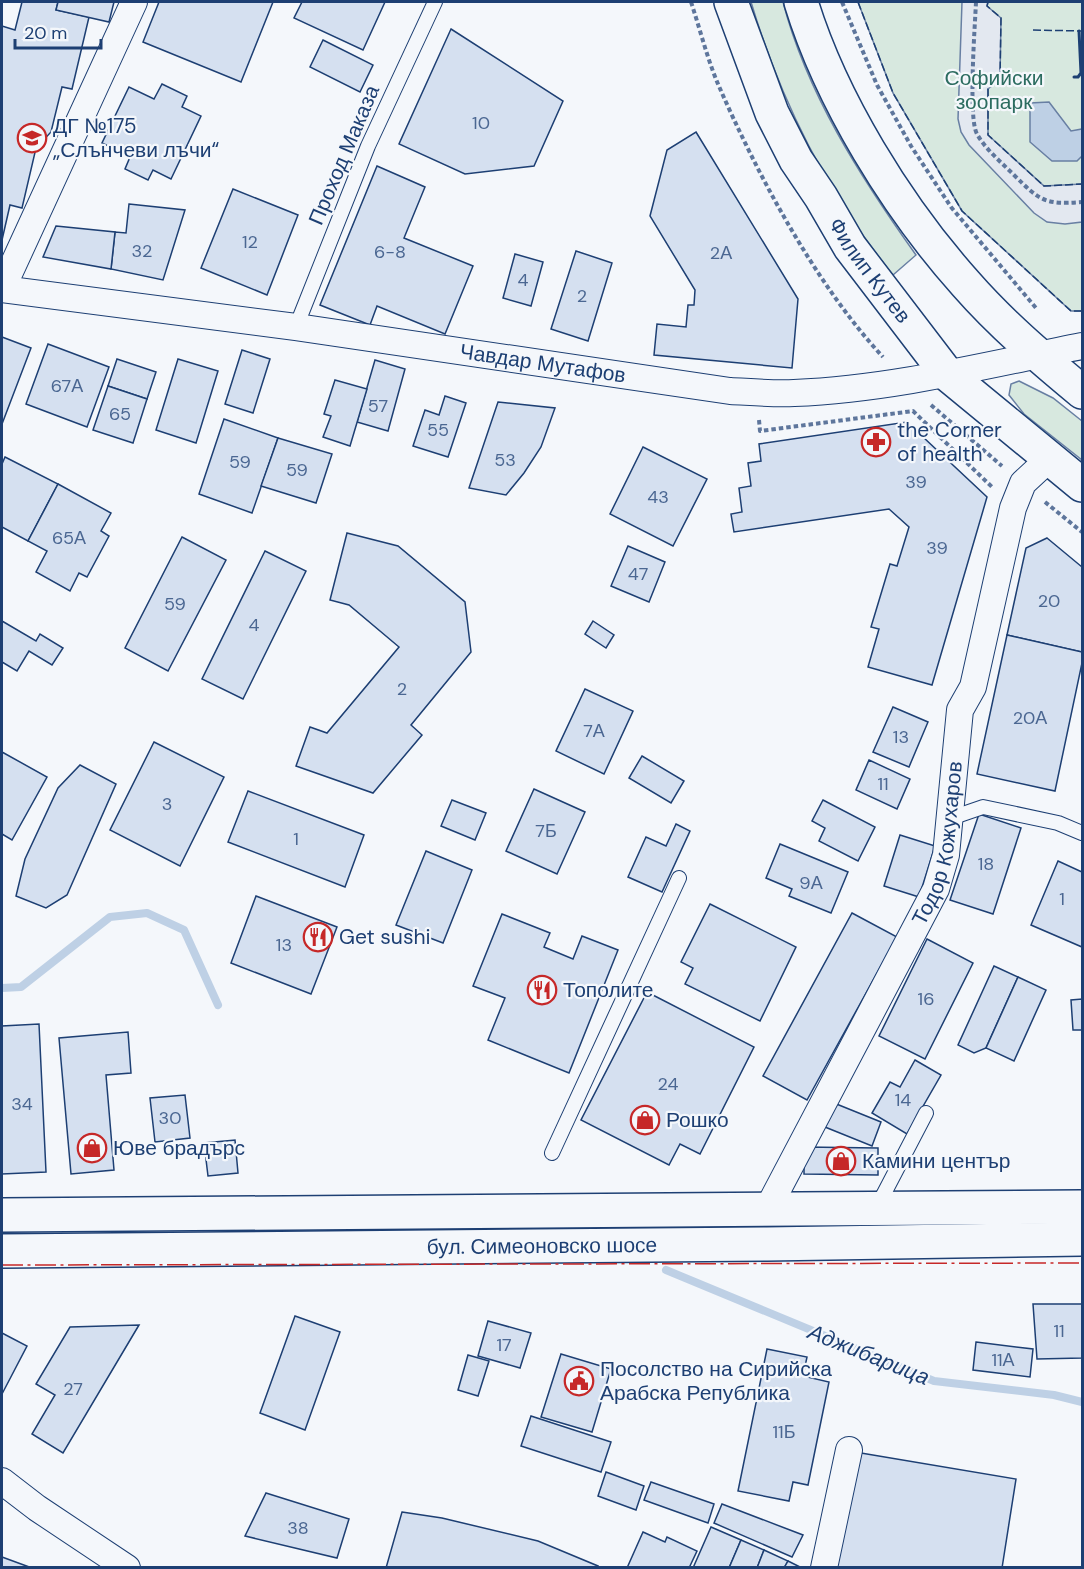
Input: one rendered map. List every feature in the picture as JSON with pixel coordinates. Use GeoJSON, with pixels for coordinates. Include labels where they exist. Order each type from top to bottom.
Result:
{"type":"FeatureCollection","features":[{"type":"Feature","properties":{"kind":"main road","name":"Филип Кутев"},"geometry":{"type":"LineString","coordinates":[[731,2],[772,113],[796,160],[821,197],[850,248],[947,374],[1083,485]]}},
{"type":"Feature","properties":{"kind":"main road"},"geometry":{"type":"LineString","coordinates":[[801,2],[823,61],[860,135],[885,176],[965,283],[1037,356],[1083,392]]}},
{"type":"Feature","properties":{"kind":"main road","name":"бул. Симеоновско шосе"},"geometry":{"type":"LineString","coordinates":[[2,1215],[1083,1207]]}},
{"type":"Feature","properties":{"kind":"main road","name":"бул. Симеоновско шосе"},"geometry":{"type":"LineString","coordinates":[[2,1251],[713,1245],[1083,1239]]}},
{"type":"Feature","properties":{"kind":"street"},"geometry":{"type":"LineString","coordinates":[[2,289],[134,2]]}},
{"type":"Feature","properties":{"kind":"street","name":"Чавдар Мутафов"},"geometry":{"type":"LineString","coordinates":[[2,289],[296,327],[650,380],[756,392],[823,392],[906,382],[1083,346]]}},
{"type":"Feature","properties":{"kind":"street","name":"Тодор Кожухаров"},"geometry":{"type":"LineString","coordinates":[[767,1210],[936,889],[946,855],[951,818],[960,710],[973,687],[1013,508],[1023,483],[1050,458]]}},
{"type":"Feature","properties":{"kind":"street"},"geometry":{"type":"LineString","coordinates":[[824,1568],[849,1450]]}},
{"type":"Feature","properties":{"kind":"street"},"geometry":{"type":"LineString","coordinates":[[2,1481],[37,1508],[127,1568]]}},
{"type":"Feature","properties":{"kind":"lane","name":"Проход Маказа"},"geometry":{"type":"LineString","coordinates":[[296,327],[368,146],[435,2]]}},
{"type":"Feature","properties":{"kind":"lane"},"geometry":{"type":"LineString","coordinates":[[951,818],[983,807],[1058,823],[1083,833]]}},
{"type":"Feature","properties":{"kind":"lane"},"geometry":{"type":"LineString","coordinates":[[552,1153],[679,878]]}},
{"type":"Feature","properties":{"kind":"lane"},"geometry":{"type":"LineString","coordinates":[[876,1209],[926,1113]]}},
{"type":"Feature","properties":{"kind":"path"},"geometry":{"type":"LineString","coordinates":[[842,2],[877,85],[911,146],[958,216],[1038,311]]}},
{"type":"Feature","properties":{"kind":"path"},"geometry":{"type":"LineString","coordinates":[[976,2],[972,112],[975,132],[986,147],[1030,191],[1046,202],[1083,202]]}},
{"type":"Feature","properties":{"kind":"path"},"geometry":{"type":"LineString","coordinates":[[863,334],[869,329]]}},
{"type":"Feature","properties":{"kind":"path"},"geometry":{"type":"LineString","coordinates":[[756,392],[760,431],[913,411],[1013,508]]}},
{"type":"Feature","properties":{"kind":"green space"},"geometry":{"type":"Polygon","coordinates":[[[751,2],[783,2],[793,36],[821,102],[875,196],[916,255],[893,275],[847,213],[808,145],[776,74],[751,2]]]}},
{"type":"Feature","properties":{"kind":"green space","name":"Софийски зоопарк"},"geometry":{"type":"Polygon","coordinates":[[[858,2],[1082,2],[1082,311],[1071,311],[962,211],[893,93],[858,2]]]}},
{"type":"Feature","properties":{"kind":"green space"},"geometry":{"type":"Polygon","coordinates":[[[1019,381],[1053,398],[1082,421],[1082,460],[1024,414],[1009,395],[1011,384],[1019,381]]]}},
{"type":"Feature","properties":{"kind":"shaded area"},"geometry":{"type":"Polygon","coordinates":[[[962,2],[988,2],[987,6],[1001,18],[1000,79],[988,89],[988,135],[1044,186],[1082,184],[1082,222],[1065,224],[1047,222],[1034,213],[969,145],[961,132],[958,119],[962,2]]]}},
{"type":"Feature","properties":{"kind":"water"},"geometry":{"type":"Polygon","coordinates":[[[1049,102],[1071,131],[1082,129],[1082,156],[1077,161],[1052,161],[1030,142],[1030,103],[1049,102]]]}},
{"type":"Feature","properties":{"kind":"building","name":"ДГ №175 „Слънчеви лъчи“"},"geometry":{"type":"Polygon","coordinates":[[[22,2],[58,2],[56,10],[89,17],[72,89],[62,87],[51,132],[36,148],[22,208],[10,205],[2,240],[2,26],[15,30],[22,2]]]}},
{"type":"Feature","properties":{"kind":"building"},"geometry":{"type":"Polygon","coordinates":[[[58,2],[114,2],[109,22],[56,10],[58,2]]]}},
{"type":"Feature","properties":{"kind":"building"},"geometry":{"type":"Polygon","coordinates":[[[159,2],[273,2],[241,82],[143,42],[159,2]]]}},
{"type":"Feature","properties":{"kind":"building"},"geometry":{"type":"Polygon","coordinates":[[[302,2],[385,2],[363,50],[294,18],[302,2]]]}},
{"type":"Feature","properties":{"kind":"building"},"geometry":{"type":"Polygon","coordinates":[[[451,29],[563,101],[534,166],[465,174],[399,144],[451,29]]]}},
{"type":"Feature","properties":{"kind":"building"},"geometry":{"type":"Polygon","coordinates":[[[323,40],[373,65],[360,92],[310,67],[323,40]]]}},
{"type":"Feature","properties":{"kind":"building"},"geometry":{"type":"Polygon","coordinates":[[[162,84],[187,96],[182,107],[201,116],[171,179],[153,170],[148,180],[125,169],[130,157],[102,143],[129,87],[154,99],[162,84]]]}},
{"type":"Feature","properties":{"kind":"building"},"geometry":{"type":"Polygon","coordinates":[[[696,132],[798,299],[792,368],[654,355],[657,324],[686,327],[688,305],[694,305],[695,290],[650,216],[667,150],[696,132]]]}},
{"type":"Feature","properties":{"kind":"building"},"geometry":{"type":"Polygon","coordinates":[[[377,166],[425,187],[404,238],[473,266],[445,334],[377,306],[370,325],[320,305],[377,166]]]}},
{"type":"Feature","properties":{"kind":"building"},"geometry":{"type":"Polygon","coordinates":[[[233,189],[298,215],[267,295],[201,268],[233,189]]]}},
{"type":"Feature","properties":{"kind":"building"},"geometry":{"type":"Polygon","coordinates":[[[129,204],[185,210],[163,280],[111,269],[115,232],[126,233],[129,204]]]}},
{"type":"Feature","properties":{"kind":"building"},"geometry":{"type":"Polygon","coordinates":[[[56,226],[115,232],[111,269],[43,257],[56,226]]]}},
{"type":"Feature","properties":{"kind":"building"},"geometry":{"type":"Polygon","coordinates":[[[576,251],[612,263],[588,341],[551,329],[576,251]]]}},
{"type":"Feature","properties":{"kind":"building"},"geometry":{"type":"Polygon","coordinates":[[[515,254],[543,262],[531,306],[503,298],[515,254]]]}},
{"type":"Feature","properties":{"kind":"building"},"geometry":{"type":"Polygon","coordinates":[[[2,337],[31,348],[2,424],[2,337]]]}},
{"type":"Feature","properties":{"kind":"building"},"geometry":{"type":"Polygon","coordinates":[[[48,344],[109,367],[87,427],[26,404],[48,344]]]}},
{"type":"Feature","properties":{"kind":"building"},"geometry":{"type":"Polygon","coordinates":[[[242,350],[270,359],[253,413],[225,404],[242,350]]]}},
{"type":"Feature","properties":{"kind":"building"},"geometry":{"type":"Polygon","coordinates":[[[117,359],[156,372],[147,399],[108,386],[117,359]]]}},
{"type":"Feature","properties":{"kind":"building"},"geometry":{"type":"Polygon","coordinates":[[[178,359],[218,371],[196,443],[156,430],[178,359]]]}},
{"type":"Feature","properties":{"kind":"building"},"geometry":{"type":"Polygon","coordinates":[[[375,360],[405,369],[388,431],[357,422],[375,360]]]}},
{"type":"Feature","properties":{"kind":"building"},"geometry":{"type":"Polygon","coordinates":[[[335,380],[367,389],[350,446],[323,437],[331,416],[324,414],[335,380]]]}},
{"type":"Feature","properties":{"kind":"building"},"geometry":{"type":"Polygon","coordinates":[[[108,386],[147,399],[133,443],[93,430],[108,386]]]}},
{"type":"Feature","properties":{"kind":"building"},"geometry":{"type":"Polygon","coordinates":[[[445,396],[466,403],[448,457],[413,446],[425,410],[439,415],[445,396]]]}},
{"type":"Feature","properties":{"kind":"building"},"geometry":{"type":"Polygon","coordinates":[[[498,402],[555,408],[541,447],[506,495],[469,488],[498,402]]]}},
{"type":"Feature","properties":{"kind":"building"},"geometry":{"type":"Polygon","coordinates":[[[224,419],[278,438],[252,513],[199,494],[224,419]]]}},
{"type":"Feature","properties":{"kind":"building"},"geometry":{"type":"Polygon","coordinates":[[[907,422],[987,497],[932,685],[868,667],[879,629],[871,627],[890,564],[897,566],[909,527],[889,509],[734,532],[731,514],[742,512],[739,488],[751,486],[748,463],[761,461],[759,444],[907,422]]]}},
{"type":"Feature","properties":{"kind":"building"},"geometry":{"type":"Polygon","coordinates":[[[278,438],[332,454],[316,503],[261,486],[278,438]]]}},
{"type":"Feature","properties":{"kind":"building"},"geometry":{"type":"Polygon","coordinates":[[[643,447],[707,479],[673,546],[610,514],[643,447]]]}},
{"type":"Feature","properties":{"kind":"building"},"geometry":{"type":"Polygon","coordinates":[[[5,457],[58,484],[28,541],[2,527],[2,464],[5,457]]]}},
{"type":"Feature","properties":{"kind":"building"},"geometry":{"type":"Polygon","coordinates":[[[58,484],[111,513],[101,531],[109,536],[87,577],[79,573],[70,591],[36,572],[47,551],[28,541],[58,484]]]}},
{"type":"Feature","properties":{"kind":"building"},"geometry":{"type":"Polygon","coordinates":[[[347,533],[398,546],[465,602],[471,652],[411,725],[422,735],[373,793],[296,766],[310,727],[327,733],[399,647],[349,605],[330,600],[347,533]]]}},
{"type":"Feature","properties":{"kind":"building"},"geometry":{"type":"Polygon","coordinates":[[[182,537],[226,560],[168,671],[125,648],[182,537]]]}},
{"type":"Feature","properties":{"kind":"building"},"geometry":{"type":"Polygon","coordinates":[[[1047,538],[1082,567],[1082,652],[1007,635],[1026,548],[1047,538]]]}},
{"type":"Feature","properties":{"kind":"building"},"geometry":{"type":"Polygon","coordinates":[[[628,546],[665,562],[649,602],[611,586],[628,546]]]}},
{"type":"Feature","properties":{"kind":"building"},"geometry":{"type":"Polygon","coordinates":[[[265,551],[306,571],[243,699],[202,679],[265,551]]]}},
{"type":"Feature","properties":{"kind":"building"},"geometry":{"type":"Polygon","coordinates":[[[2,621],[36,641],[40,634],[63,648],[52,665],[29,651],[17,671],[2,662],[2,621]]]}},
{"type":"Feature","properties":{"kind":"building"},"geometry":{"type":"Polygon","coordinates":[[[593,621],[614,635],[606,648],[585,634],[593,621]]]}},
{"type":"Feature","properties":{"kind":"building"},"geometry":{"type":"Polygon","coordinates":[[[1007,635],[1082,652],[1082,663],[1055,791],[977,774],[1007,635]]]}},
{"type":"Feature","properties":{"kind":"building"},"geometry":{"type":"Polygon","coordinates":[[[585,689],[633,711],[604,774],[556,751],[585,689]]]}},
{"type":"Feature","properties":{"kind":"building"},"geometry":{"type":"Polygon","coordinates":[[[893,707],[928,722],[909,767],[873,752],[893,707]]]}},
{"type":"Feature","properties":{"kind":"building"},"geometry":{"type":"Polygon","coordinates":[[[154,742],[224,777],[180,866],[110,830],[154,742]]]}},
{"type":"Feature","properties":{"kind":"building"},"geometry":{"type":"Polygon","coordinates":[[[2,752],[47,777],[12,840],[2,834],[2,752]]]}},
{"type":"Feature","properties":{"kind":"building"},"geometry":{"type":"Polygon","coordinates":[[[642,756],[684,781],[671,803],[629,778],[642,756]]]}},
{"type":"Feature","properties":{"kind":"building"},"geometry":{"type":"Polygon","coordinates":[[[869,760],[910,779],[897,809],[856,790],[869,760]]]}},
{"type":"Feature","properties":{"kind":"building"},"geometry":{"type":"Polygon","coordinates":[[[80,765],[116,784],[67,895],[46,908],[16,896],[25,859],[58,788],[80,765]]]}},
{"type":"Feature","properties":{"kind":"building"},"geometry":{"type":"Polygon","coordinates":[[[534,789],[585,812],[557,874],[506,851],[534,789]]]}},
{"type":"Feature","properties":{"kind":"building"},"geometry":{"type":"Polygon","coordinates":[[[248,791],[364,835],[345,887],[228,842],[248,791]]]}},
{"type":"Feature","properties":{"kind":"building"},"geometry":{"type":"Polygon","coordinates":[[[452,800],[486,813],[475,840],[441,826],[452,800]]]}},
{"type":"Feature","properties":{"kind":"building"},"geometry":{"type":"Polygon","coordinates":[[[823,800],[875,827],[858,861],[819,841],[825,828],[812,821],[823,800]]]}},
{"type":"Feature","properties":{"kind":"building"},"geometry":{"type":"Polygon","coordinates":[[[979,814],[1021,828],[993,914],[950,900],[979,814]]]}},
{"type":"Feature","properties":{"kind":"building"},"geometry":{"type":"Polygon","coordinates":[[[676,824],[690,831],[662,892],[628,877],[646,837],[666,846],[676,824]]]}},
{"type":"Feature","properties":{"kind":"building"},"geometry":{"type":"Polygon","coordinates":[[[900,835],[935,846],[919,897],[884,886],[900,835]]]}},
{"type":"Feature","properties":{"kind":"building"},"geometry":{"type":"Polygon","coordinates":[[[780,844],[848,872],[831,913],[789,896],[792,889],[766,878],[780,844]]]}},
{"type":"Feature","properties":{"kind":"building"},"geometry":{"type":"Polygon","coordinates":[[[426,851],[472,870],[443,943],[396,925],[426,851]]]}},
{"type":"Feature","properties":{"kind":"building"},"geometry":{"type":"Polygon","coordinates":[[[1058,861],[1082,872],[1082,947],[1031,925],[1058,861]]]}},
{"type":"Feature","properties":{"kind":"building"},"geometry":{"type":"Polygon","coordinates":[[[256,896],[337,927],[311,994],[231,963],[256,896]]]}},
{"type":"Feature","properties":{"kind":"building"},"geometry":{"type":"Polygon","coordinates":[[[710,904],[796,947],[760,1021],[685,984],[693,968],[681,962],[710,904]]]}},
{"type":"Feature","properties":{"kind":"building"},"geometry":{"type":"Polygon","coordinates":[[[852,913],[897,937],[807,1100],[763,1076],[852,913]]]}},
{"type":"Feature","properties":{"kind":"building"},"geometry":{"type":"Polygon","coordinates":[[[502,914],[550,933],[544,947],[573,959],[582,936],[618,950],[569,1073],[488,1040],[505,998],[473,986],[502,914]]]}},
{"type":"Feature","properties":{"kind":"building"},"geometry":{"type":"Polygon","coordinates":[[[927,939],[973,963],[925,1059],[879,1036],[927,939]]]}},
{"type":"Feature","properties":{"kind":"building"},"geometry":{"type":"Polygon","coordinates":[[[994,966],[1018,977],[986,1048],[974,1053],[958,1045],[994,966]]]}},
{"type":"Feature","properties":{"kind":"building"},"geometry":{"type":"Polygon","coordinates":[[[1018,977],[1046,990],[1014,1061],[986,1048],[1018,977]]]}},
{"type":"Feature","properties":{"kind":"building"},"geometry":{"type":"Polygon","coordinates":[[[647,992],[754,1047],[700,1154],[680,1144],[669,1165],[581,1120],[647,992]]]}},
{"type":"Feature","properties":{"kind":"building"},"geometry":{"type":"Polygon","coordinates":[[[1082,999],[1082,1030],[1073,1030],[1071,1000],[1082,999]]]}},
{"type":"Feature","properties":{"kind":"building"},"geometry":{"type":"Polygon","coordinates":[[[39,1024],[46,1172],[2,1174],[2,1026],[39,1024]]]}},
{"type":"Feature","properties":{"kind":"building"},"geometry":{"type":"Polygon","coordinates":[[[128,1032],[131,1073],[106,1075],[114,1170],[71,1174],[59,1038],[128,1032]]]}},
{"type":"Feature","properties":{"kind":"building"},"geometry":{"type":"Polygon","coordinates":[[[915,1060],[941,1075],[907,1134],[872,1113],[890,1082],[900,1087],[915,1060]]]}},
{"type":"Feature","properties":{"kind":"building"},"geometry":{"type":"Polygon","coordinates":[[[185,1095],[190,1138],[155,1142],[150,1098],[185,1095]]]}},
{"type":"Feature","properties":{"kind":"building"},"geometry":{"type":"Polygon","coordinates":[[[829,1101],[881,1122],[872,1146],[820,1125],[829,1101]]]}},
{"type":"Feature","properties":{"kind":"building"},"geometry":{"type":"Polygon","coordinates":[[[235,1140],[238,1173],[208,1176],[204,1143],[235,1140]]]}},
{"type":"Feature","properties":{"kind":"building","name":"Камини център"},"geometry":{"type":"Polygon","coordinates":[[[804,1147],[878,1148],[878,1175],[804,1174],[804,1147]]]}},
{"type":"Feature","properties":{"kind":"building"},"geometry":{"type":"Polygon","coordinates":[[[1033,1304],[1082,1304],[1082,1358],[1037,1359],[1033,1304]]]}},
{"type":"Feature","properties":{"kind":"building"},"geometry":{"type":"Polygon","coordinates":[[[295,1316],[340,1332],[305,1430],[260,1413],[295,1316]]]}},
{"type":"Feature","properties":{"kind":"building"},"geometry":{"type":"Polygon","coordinates":[[[488,1321],[531,1333],[520,1368],[478,1356],[488,1321]]]}},
{"type":"Feature","properties":{"kind":"building"},"geometry":{"type":"Polygon","coordinates":[[[139,1325],[63,1453],[32,1434],[55,1395],[36,1384],[70,1327],[139,1325]]]}},
{"type":"Feature","properties":{"kind":"building"},"geometry":{"type":"Polygon","coordinates":[[[2,1333],[27,1346],[2,1394],[2,1333]]]}},
{"type":"Feature","properties":{"kind":"building"},"geometry":{"type":"Polygon","coordinates":[[[976,1342],[1033,1349],[1030,1377],[973,1370],[976,1342]]]}},
{"type":"Feature","properties":{"kind":"building"},"geometry":{"type":"Polygon","coordinates":[[[767,1349],[807,1357],[803,1376],[829,1382],[808,1485],[793,1482],[789,1501],[738,1491],[767,1349]]]}},
{"type":"Feature","properties":{"kind":"building"},"geometry":{"type":"Polygon","coordinates":[[[561,1354],[611,1369],[592,1432],[541,1417],[561,1354]]]}},
{"type":"Feature","properties":{"kind":"building"},"geometry":{"type":"Polygon","coordinates":[[[468,1355],[489,1361],[478,1396],[458,1390],[468,1355]]]}},
{"type":"Feature","properties":{"kind":"building"},"geometry":{"type":"Polygon","coordinates":[[[531,1416],[611,1442],[601,1472],[521,1446],[531,1416]]]}},
{"type":"Feature","properties":{"kind":"building"},"geometry":{"type":"Polygon","coordinates":[[[855,1452],[1016,1479],[1002,1568],[832,1568],[855,1452]]]}},
{"type":"Feature","properties":{"kind":"building"},"geometry":{"type":"Polygon","coordinates":[[[606,1472],[644,1486],[636,1510],[598,1496],[606,1472]]]}},
{"type":"Feature","properties":{"kind":"building"},"geometry":{"type":"Polygon","coordinates":[[[651,1482],[714,1504],[708,1523],[644,1500],[651,1482]]]}},
{"type":"Feature","properties":{"kind":"building"},"geometry":{"type":"Polygon","coordinates":[[[266,1493],[349,1519],[337,1558],[245,1536],[266,1493]]]}},
{"type":"Feature","properties":{"kind":"building"},"geometry":{"type":"Polygon","coordinates":[[[722,1504],[803,1535],[792,1557],[714,1523],[722,1504]]]}},
{"type":"Feature","properties":{"kind":"building"},"geometry":{"type":"Polygon","coordinates":[[[402,1512],[442,1518],[538,1541],[598,1566],[597,1568],[386,1568],[402,1512]]]}},
{"type":"Feature","properties":{"kind":"building"},"geometry":{"type":"Polygon","coordinates":[[[711,1527],[741,1540],[729,1568],[693,1568],[711,1527]]]}},
{"type":"Feature","properties":{"kind":"building"},"geometry":{"type":"Polygon","coordinates":[[[643,1532],[665,1542],[667,1537],[697,1551],[689,1568],[627,1568],[643,1532]]]}},
{"type":"Feature","properties":{"kind":"building"},"geometry":{"type":"Polygon","coordinates":[[[741,1540],[764,1550],[757,1568],[729,1568],[741,1540]]]}},
{"type":"Feature","properties":{"kind":"building"},"geometry":{"type":"Polygon","coordinates":[[[764,1550],[788,1561],[784,1568],[757,1568],[764,1550]]]}},
{"type":"Feature","properties":{"kind":"building"},"geometry":{"type":"Polygon","coordinates":[[[2,1557],[32,1568],[2,1568],[2,1557]]]}},
{"type":"Feature","properties":{"kind":"building"},"geometry":{"type":"Polygon","coordinates":[[[788,1561],[802,1568],[784,1568],[788,1561]]]}},
{"type":"Feature","properties":{"kind":"waterway","name":"Аджибарица"},"geometry":{"type":"LineString","coordinates":[[2,988],[21,987],[110,917],[147,913],[184,930],[218,1005]]}},
{"type":"Feature","properties":{"kind":"waterway","name":"Аджибарица"},"geometry":{"type":"LineString","coordinates":[[666,1270],[934,1381],[1054,1395],[1082,1402]]}},
{"type":"Feature","properties":{"kind":"fence"},"geometry":{"type":"LineString","coordinates":[[858,2],[893,93],[962,211],[1071,311],[1082,311]]}},
{"type":"Feature","properties":{"kind":"fence"},"geometry":{"type":"LineString","coordinates":[[988,2],[987,6],[1001,18],[1000,79],[988,89],[988,135],[1044,186],[1082,184]]}},
{"type":"Feature","properties":{"kind":"fence"},"geometry":{"type":"LineString","coordinates":[[1033,30],[1082,31]]}},
{"type":"Feature","properties":{"kind":"wall"},"geometry":{"type":"LineString","coordinates":[[1074,77],[1078,77],[1081,73],[1079,31]]}},
{"type":"Feature","properties":{"kind":"power"},"geometry":{"type":"LineString","coordinates":[[2,1265],[1082,1263]]}},
{"type":"Feature","properties":{"kind":"place","name":"ДГ №175 „Слънчеви лъчи“"},"geometry":{"type":"Point","coordinates":[32,138]}},
{"type":"Feature","properties":{"kind":"place","name":"the Corner of health"},"geometry":{"type":"Point","coordinates":[876,442]}},
{"type":"Feature","properties":{"kind":"place","name":"Get sushi"},"geometry":{"type":"Point","coordinates":[318,937]}},
{"type":"Feature","properties":{"kind":"place","name":"Тополите"},"geometry":{"type":"Point","coordinates":[542,990]}},
{"type":"Feature","properties":{"kind":"place","name":"Рошко"},"geometry":{"type":"Point","coordinates":[645,1120]}},
{"type":"Feature","properties":{"kind":"place","name":"Юве брадърс"},"geometry":{"type":"Point","coordinates":[92,1148]}},
{"type":"Feature","properties":{"kind":"place","name":"Камини център"},"geometry":{"type":"Point","coordinates":[841,1161]}},
{"type":"Feature","properties":{"kind":"place","name":"Посолство на Сирийска Арабска Република"},"geometry":{"type":"Point","coordinates":[579,1381]}}]}
